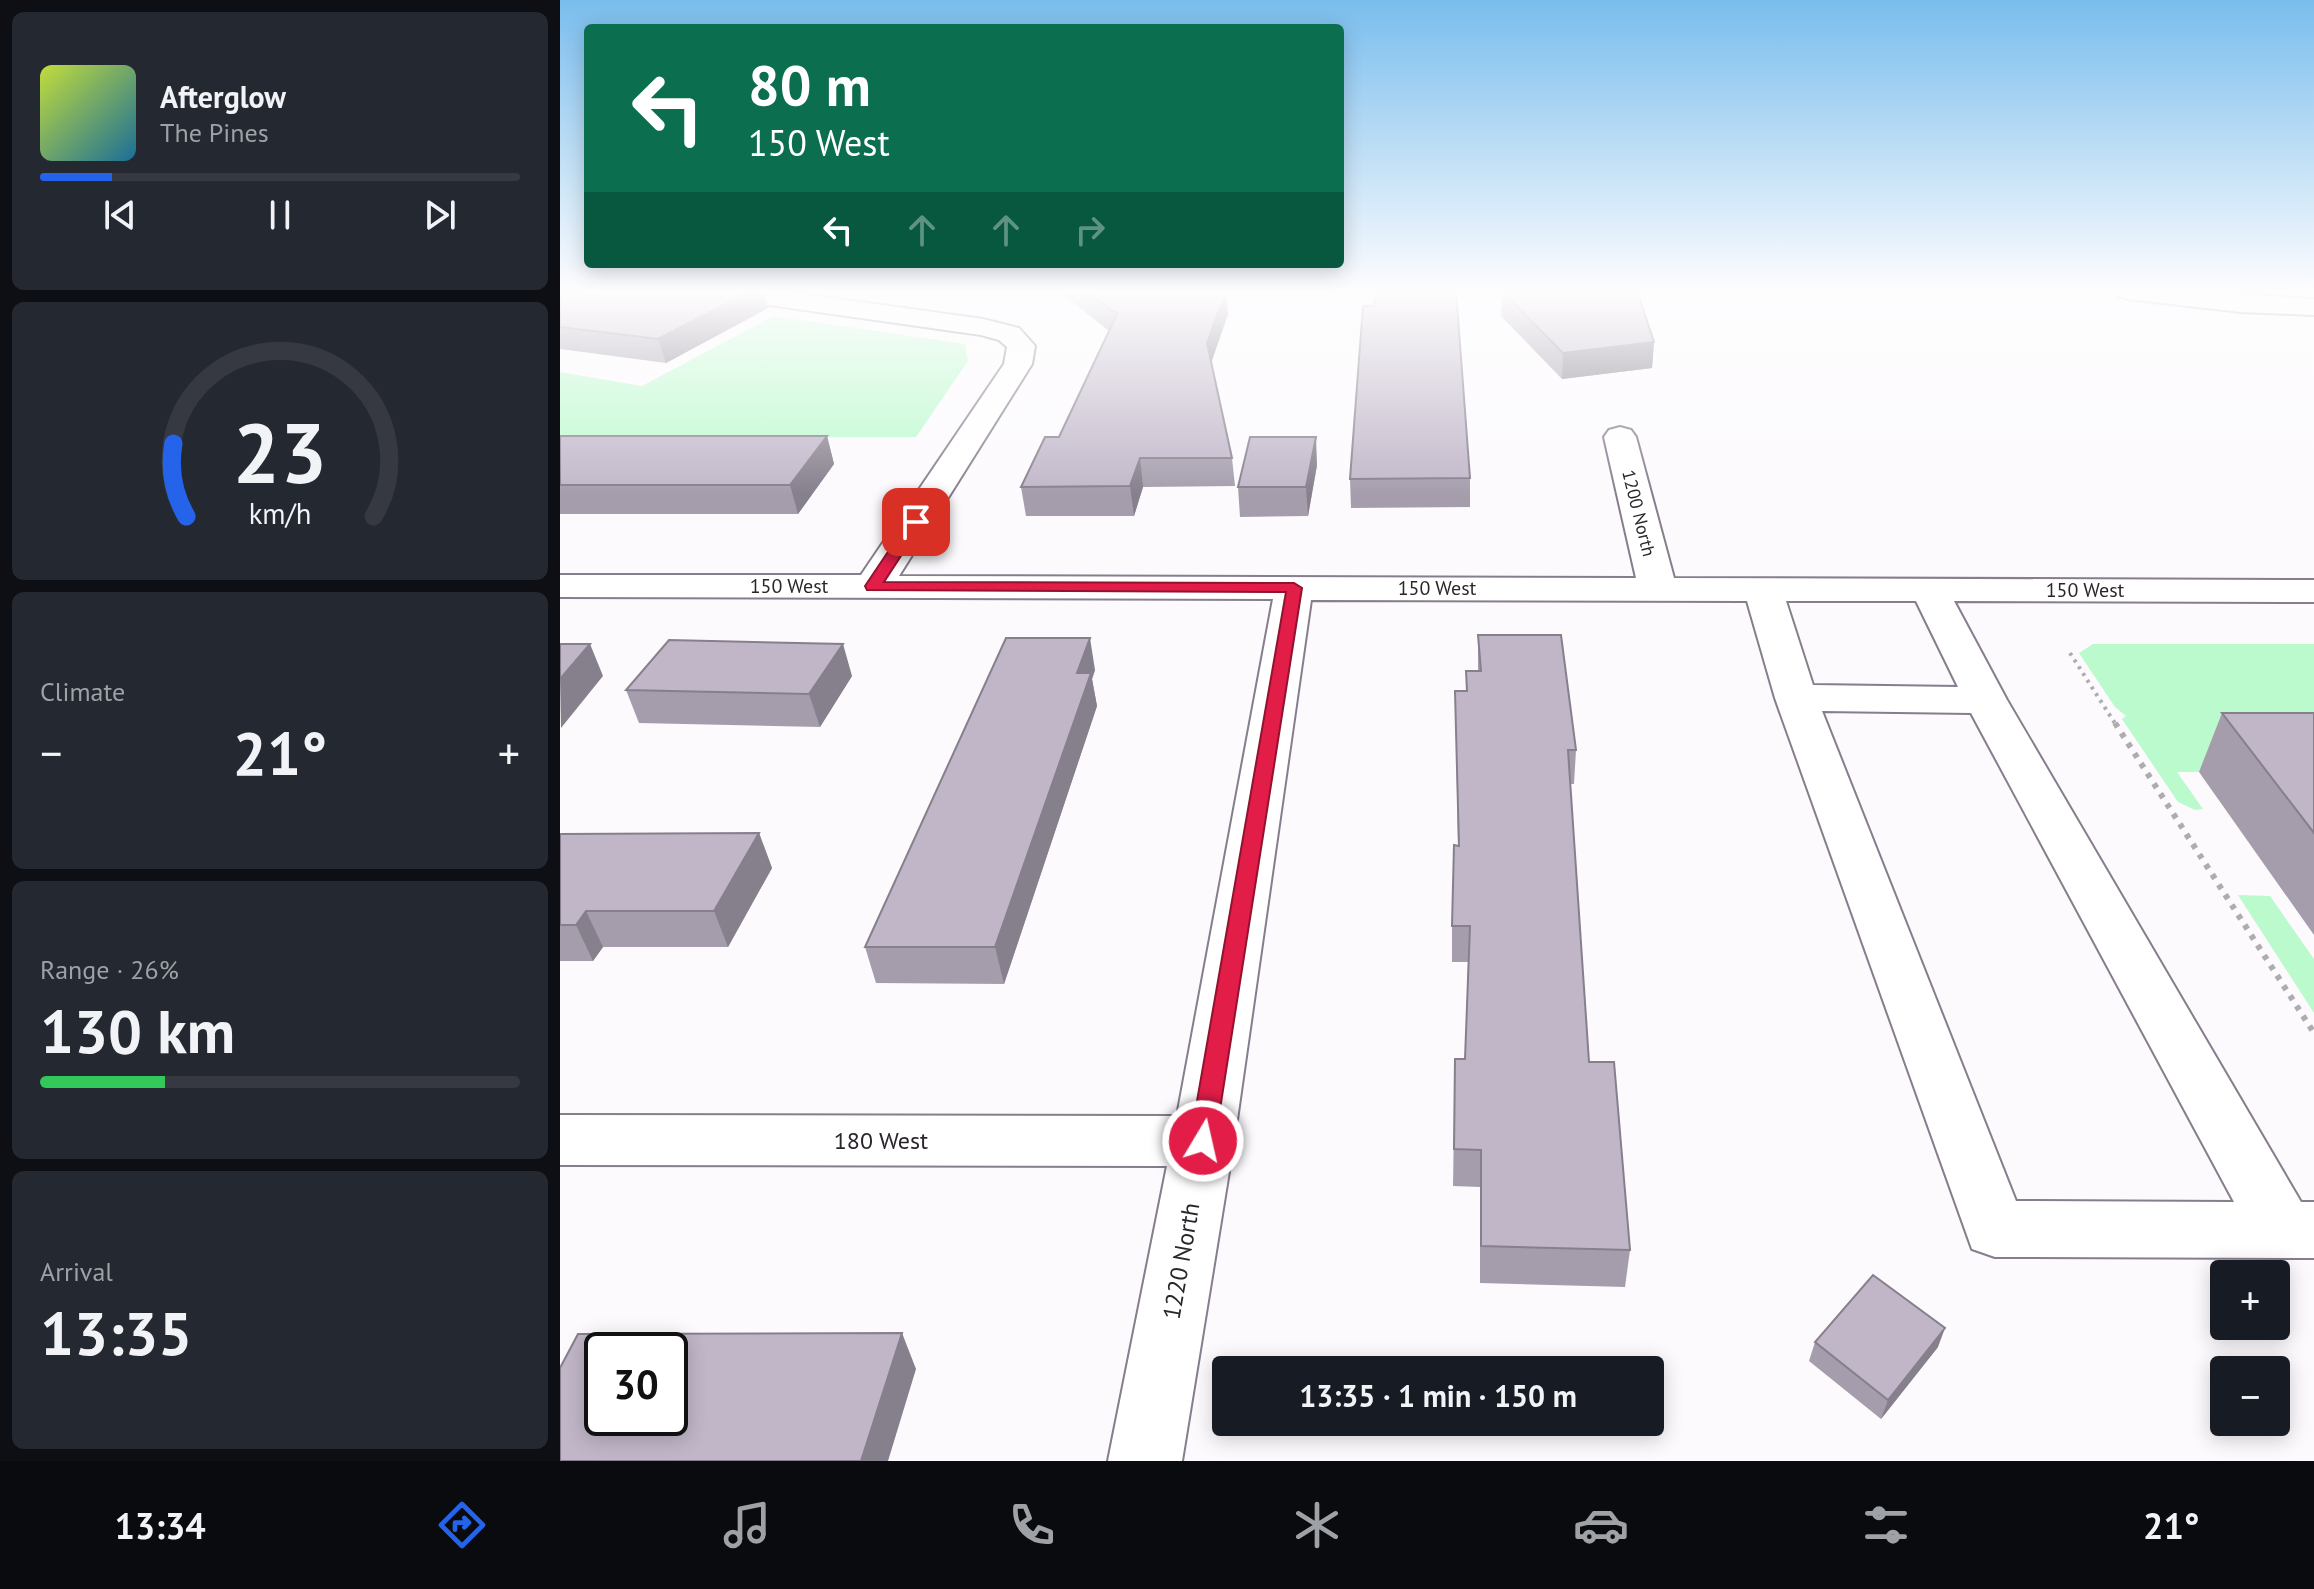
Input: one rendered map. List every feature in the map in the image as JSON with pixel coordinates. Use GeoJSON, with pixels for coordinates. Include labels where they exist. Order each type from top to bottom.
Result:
{"type":"FeatureCollection","features":[{"type":"Feature","properties":{"kind":"street"},"geometry":{"type":"LineString","coordinates":[[873,586],[1019,359]]}},
{"type":"Feature","properties":{"kind":"street","name":"1200 North"},"geometry":{"type":"LineString","coordinates":[[1620,437],[1658,589]]}},
{"type":"Feature","properties":{"kind":"street","name":"150 West"},"geometry":{"type":"LineString","coordinates":[[560,586],[2314,591]]}},
{"type":"Feature","properties":{"kind":"street","name":"1220 North"},"geometry":{"type":"LineString","coordinates":[[1145,1461],[1203,1141],[1294,588]]}},
{"type":"Feature","properties":{"kind":"street"},"geometry":{"type":"LineString","coordinates":[[1763,590],[1796,698],[1995,1229],[2298,1230]]}},
{"type":"Feature","properties":{"kind":"street"},"geometry":{"type":"LineString","coordinates":[[1929,590],[1986,700],[2298,1230]]}},
{"type":"Feature","properties":{"kind":"street"},"geometry":{"type":"LineString","coordinates":[[1796,698],[1986,700]]}},
{"type":"Feature","properties":{"kind":"street","name":"180 West"},"geometry":{"type":"LineString","coordinates":[[560,1140],[1203,1141]]}},
{"type":"Feature","properties":{"kind":"path"},"geometry":{"type":"LineString","coordinates":[[2070,653],[2314,1033]]}},
{"type":"Feature","properties":{"kind":"green space"},"geometry":{"type":"Polygon","coordinates":[[[693,359],[968,361],[916,437],[560,437],[560,372],[642,386],[693,359]]]}},
{"type":"Feature","properties":{"kind":"green space"},"geometry":{"type":"Polygon","coordinates":[[[2093,644],[2314,644],[2314,771],[2177,772],[2203,809],[2195,810],[2178,802],[2122,719],[2126,716],[2115,707],[2079,653],[2093,644]]]}},
{"type":"Feature","properties":{"kind":"green space"},"geometry":{"type":"Polygon","coordinates":[[[2238,895],[2270,896],[2314,959],[2314,1013],[2238,895]]]}},
{"type":"Feature","properties":{"kind":"building"},"geometry":{"type":"Polygon","coordinates":[[[1096,359],[1211,359],[1232,458],[1140,458],[1130,486],[1021,487],[1045,437],[1059,437],[1096,359]]]}},
{"type":"Feature","properties":{"kind":"building"},"geometry":{"type":"Polygon","coordinates":[[[1359,359],[1461,359],[1470,478],[1350,479],[1359,359]]]}},
{"type":"Feature","properties":{"kind":"building"},"geometry":{"type":"Polygon","coordinates":[[[560,436],[827,436],[790,485],[560,485],[560,436]]]}},
{"type":"Feature","properties":{"kind":"building"},"geometry":{"type":"Polygon","coordinates":[[[1250,437],[1316,437],[1306,487],[1238,487],[1250,437]]]}},
{"type":"Feature","properties":{"kind":"building"},"geometry":{"type":"Polygon","coordinates":[[[1478,635],[1561,635],[1576,750],[1568,750],[1589,1062],[1614,1062],[1630,1250],[1481,1246],[1481,1150],[1454,1149],[1455,1059],[1465,1059],[1470,926],[1452,926],[1454,845],[1459,846],[1455,691],[1467,691],[1466,671],[1481,671],[1478,635]]]}},
{"type":"Feature","properties":{"kind":"building"},"geometry":{"type":"Polygon","coordinates":[[[1006,638],[1090,638],[1077,673],[1091,673],[995,947],[865,947],[1006,638]]]}},
{"type":"Feature","properties":{"kind":"building"},"geometry":{"type":"Polygon","coordinates":[[[669,640],[843,644],[809,694],[626,690],[669,640]]]}},
{"type":"Feature","properties":{"kind":"building"},"geometry":{"type":"Polygon","coordinates":[[[560,644],[590,644],[560,679],[560,644]]]}},
{"type":"Feature","properties":{"kind":"building"},"geometry":{"type":"Polygon","coordinates":[[[2222,713],[2314,713],[2314,833],[2222,713]]]}},
{"type":"Feature","properties":{"kind":"building"},"geometry":{"type":"Polygon","coordinates":[[[759,833],[714,911],[586,911],[576,925],[560,925],[560,834],[759,833]]]}},
{"type":"Feature","properties":{"kind":"building"},"geometry":{"type":"Polygon","coordinates":[[[1873,1275],[1945,1328],[1888,1400],[1815,1342],[1873,1275]]]}},
{"type":"Feature","properties":{"kind":"building"},"geometry":{"type":"Polygon","coordinates":[[[902,1333],[861,1461],[560,1461],[560,1368],[578,1334],[584,1334],[584,1436],[688,1436],[688,1334],[902,1333]]]}},
{"type":"Feature","properties":{"kind":"route"},"geometry":{"type":"LineString","coordinates":[[916,522],[873,586],[1294,588],[1203,1141]]}}]}
